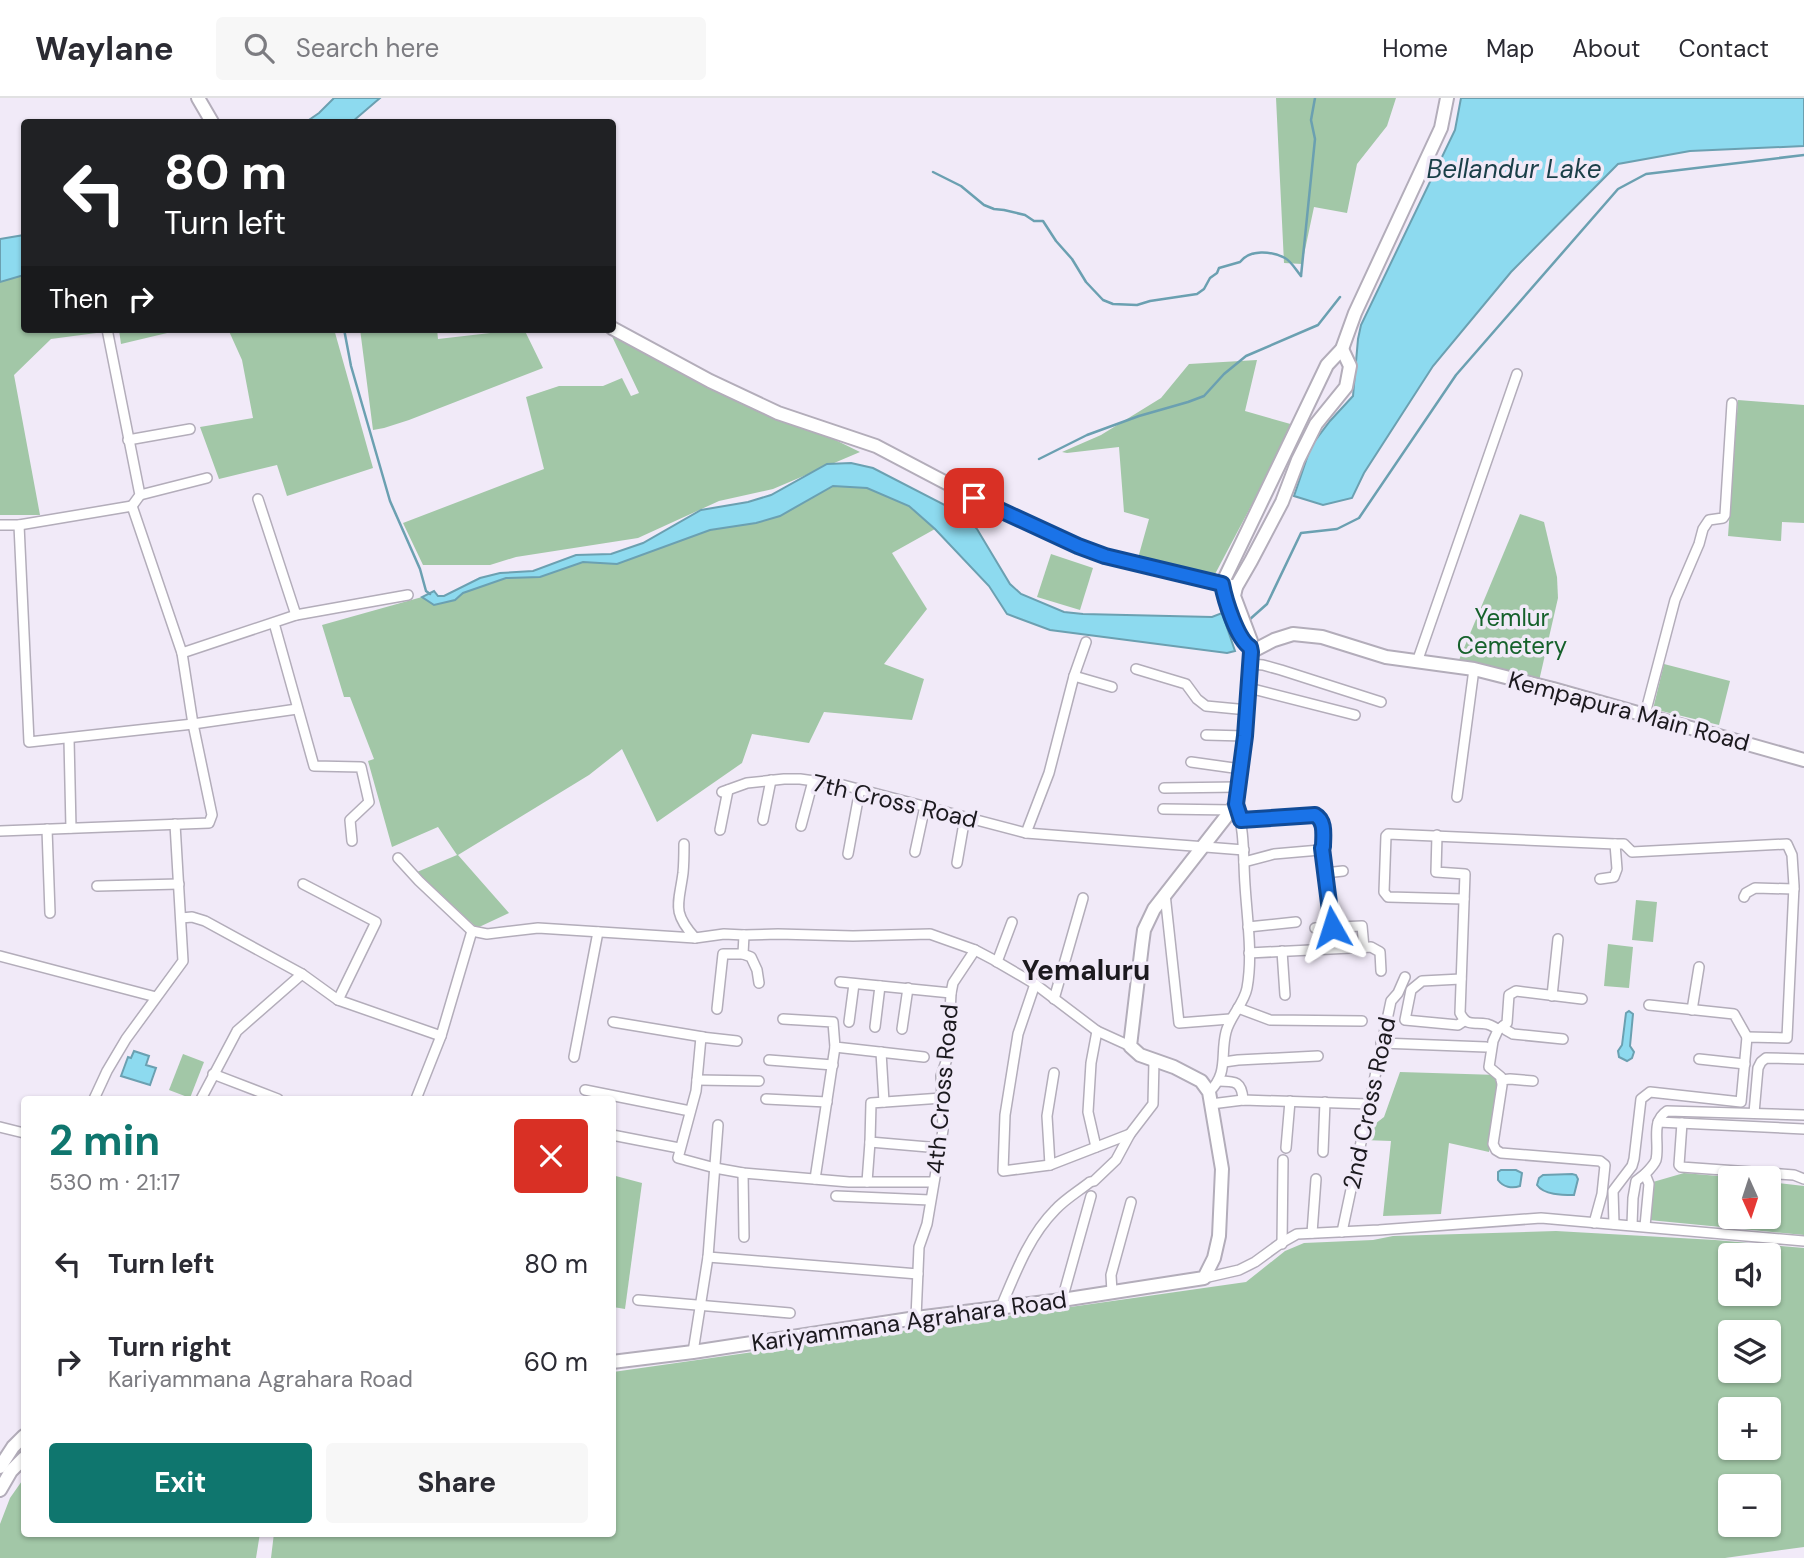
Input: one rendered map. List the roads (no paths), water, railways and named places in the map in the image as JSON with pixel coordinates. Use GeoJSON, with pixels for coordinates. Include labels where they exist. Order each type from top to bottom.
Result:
{"type":"FeatureCollection","features":[{"type":"Feature","properties":{"kind":"street"},"geometry":{"type":"LineString","coordinates":[[198,98],[210,119]]}},
{"type":"Feature","properties":{"kind":"street"},"geometry":{"type":"LineString","coordinates":[[1210,1098],[1219,1081],[1224,1062],[1225,1034],[1230,1019],[1247,990],[1249,953],[1244,850],[1237,811],[1248,710],[1249,649],[1229,591],[1327,365],[1342,349],[1355,313],[1441,128],[1447,98]]}},
{"type":"Feature","properties":{"kind":"street"},"geometry":{"type":"LineString","coordinates":[[616,330],[710,382],[778,413],[876,446],[974,498],[1078,546],[1229,591]]}},
{"type":"Feature","properties":{"kind":"street"},"geometry":{"type":"LineString","coordinates":[[108,333],[140,495]]}},
{"type":"Feature","properties":{"kind":"street"},"geometry":{"type":"LineString","coordinates":[[1229,591],[1251,561],[1282,502],[1298,460],[1316,424],[1346,387],[1350,366],[1342,349]]}},
{"type":"Feature","properties":{"kind":"street"},"geometry":{"type":"LineString","coordinates":[[1417,662],[1517,374]]}},
{"type":"Feature","properties":{"kind":"street"},"geometry":{"type":"LineString","coordinates":[[1645,714],[1675,600],[1703,529],[1709,520],[1726,515],[1732,403]]}},
{"type":"Feature","properties":{"kind":"street"},"geometry":{"type":"LineString","coordinates":[[128,440],[190,429]]}},
{"type":"Feature","properties":{"kind":"street"},"geometry":{"type":"LineString","coordinates":[[0,525],[19,525],[132,506],[140,495],[207,478]]}},
{"type":"Feature","properties":{"kind":"street"},"geometry":{"type":"LineString","coordinates":[[258,499],[296,615]]}},
{"type":"Feature","properties":{"kind":"street"},"geometry":{"type":"LineString","coordinates":[[0,831],[209,823],[211,819],[192,724],[182,653],[132,506]]}},
{"type":"Feature","properties":{"kind":"street"},"geometry":{"type":"LineString","coordinates":[[19,525],[29,742],[297,709]]}},
{"type":"Feature","properties":{"kind":"street"},"geometry":{"type":"LineString","coordinates":[[182,653],[296,615],[408,595]]}},
{"type":"Feature","properties":{"kind":"street"},"geometry":{"type":"LineString","coordinates":[[274,623],[314,766],[361,767],[369,802],[350,820],[352,841]]}},
{"type":"Feature","properties":{"kind":"street","name":"Kempapura Main Road"},"geometry":{"type":"LineString","coordinates":[[1249,649],[1293,634],[1322,637],[1386,657],[1474,669],[1804,760]]}},
{"type":"Feature","properties":{"kind":"street"},"geometry":{"type":"LineString","coordinates":[[1026,833],[1049,773],[1074,676],[1086,642]]}},
{"type":"Feature","properties":{"kind":"street"},"geometry":{"type":"LineString","coordinates":[[1249,649],[1264,665],[1381,702]]}},
{"type":"Feature","properties":{"kind":"street"},"geometry":{"type":"LineString","coordinates":[[1136,669],[1186,684],[1206,706],[1248,710]]}},
{"type":"Feature","properties":{"kind":"street"},"geometry":{"type":"LineString","coordinates":[[1457,797],[1474,669]]}},
{"type":"Feature","properties":{"kind":"street"},"geometry":{"type":"LineString","coordinates":[[1074,676],[1112,687]]}},
{"type":"Feature","properties":{"kind":"street"},"geometry":{"type":"LineString","coordinates":[[1249,688],[1354,715]]}},
{"type":"Feature","properties":{"kind":"street"},"geometry":{"type":"LineString","coordinates":[[1206,735],[1245,736]]}},
{"type":"Feature","properties":{"kind":"street"},"geometry":{"type":"LineString","coordinates":[[69,739],[71,828]]}},
{"type":"Feature","properties":{"kind":"street"},"geometry":{"type":"LineString","coordinates":[[1191,762],[1241,769]]}},
{"type":"Feature","properties":{"kind":"street","name":"7th Cross Road"},"geometry":{"type":"LineString","coordinates":[[720,830],[725,791],[747,783],[784,779],[860,789],[1026,833],[1244,850]]}},
{"type":"Feature","properties":{"kind":"street"},"geometry":{"type":"LineString","coordinates":[[763,820],[771,780]]}},
{"type":"Feature","properties":{"kind":"street"},"geometry":{"type":"LineString","coordinates":[[801,827],[813,781]]}},
{"type":"Feature","properties":{"kind":"street"},"geometry":{"type":"LineString","coordinates":[[1164,788],[1238,787]]}},
{"type":"Feature","properties":{"kind":"street"},"geometry":{"type":"LineString","coordinates":[[848,854],[860,789]]}},
{"type":"Feature","properties":{"kind":"street"},"geometry":{"type":"LineString","coordinates":[[915,852],[925,806]]}},
{"type":"Feature","properties":{"kind":"street"},"geometry":{"type":"LineString","coordinates":[[1163,809],[1320,817],[1323,823],[1322,848],[1332,927]]}},
{"type":"Feature","properties":{"kind":"street"},"geometry":{"type":"LineString","coordinates":[[1130,1046],[1144,930],[1165,894],[1203,846],[1237,811]]}},
{"type":"Feature","properties":{"kind":"street"},"geometry":{"type":"LineString","coordinates":[[957,863],[965,817]]}},
{"type":"Feature","properties":{"kind":"street"},"geometry":{"type":"LineString","coordinates":[[95,1096],[126,1039],[183,961],[175,824]]}},
{"type":"Feature","properties":{"kind":"street"},"geometry":{"type":"LineString","coordinates":[[47,829],[50,913]]}},
{"type":"Feature","properties":{"kind":"street"},"geometry":{"type":"LineString","coordinates":[[1437,835],[1436,872],[1465,874],[1460,1013],[1464,1021],[1488,1024],[1513,1034],[1563,1039]]}},
{"type":"Feature","properties":{"kind":"street"},"geometry":{"type":"LineString","coordinates":[[1464,899],[1388,897],[1384,892],[1386,836],[1437,835],[1623,844],[1632,852],[1787,844],[1792,855],[1794,889],[1787,1038],[1747,1037]]}},
{"type":"Feature","properties":{"kind":"street"},"geometry":{"type":"LineString","coordinates":[[684,844],[678,911],[684,926],[695,937]]}},
{"type":"Feature","properties":{"kind":"street"},"geometry":{"type":"LineString","coordinates":[[1600,879],[1614,877],[1617,869],[1615,844]]}},
{"type":"Feature","properties":{"kind":"street"},"geometry":{"type":"LineString","coordinates":[[1244,862],[1274,854],[1322,848]]}},
{"type":"Feature","properties":{"kind":"street"},"geometry":{"type":"LineString","coordinates":[[398,858],[472,931],[487,934],[538,928],[695,937],[724,934],[930,934],[975,950],[1035,984],[1097,1031],[1130,1046],[1140,1055],[1201,1081],[1210,1098],[1222,1169],[1219,1236],[1214,1258],[1204,1278]]}},
{"type":"Feature","properties":{"kind":"street"},"geometry":{"type":"LineString","coordinates":[[1325,873],[1343,871]]}},
{"type":"Feature","properties":{"kind":"street"},"geometry":{"type":"LineString","coordinates":[[97,886],[179,884]]}},
{"type":"Feature","properties":{"kind":"street"},"geometry":{"type":"LineString","coordinates":[[303,884],[376,922],[338,1000]]}},
{"type":"Feature","properties":{"kind":"street"},"geometry":{"type":"LineString","coordinates":[[1744,897],[1755,888],[1794,889]]}},
{"type":"Feature","properties":{"kind":"street"},"geometry":{"type":"LineString","coordinates":[[1165,894],[1178,1021],[1230,1019]]}},
{"type":"Feature","properties":{"kind":"street"},"geometry":{"type":"LineString","coordinates":[[1054,999],[1083,898]]}},
{"type":"Feature","properties":{"kind":"street"},"geometry":{"type":"LineString","coordinates":[[181,918],[192,917],[205,921],[302,974],[338,1000],[440,1036]]}},
{"type":"Feature","properties":{"kind":"street"},"geometry":{"type":"LineString","coordinates":[[997,962],[1012,922]]}},
{"type":"Feature","properties":{"kind":"street"},"geometry":{"type":"LineString","coordinates":[[1248,927],[1296,922]]}},
{"type":"Feature","properties":{"kind":"street"},"geometry":{"type":"LineString","coordinates":[[1315,928],[1362,926],[1364,948]]}},
{"type":"Feature","properties":{"kind":"street"},"geometry":{"type":"LineString","coordinates":[[417,1096],[440,1036],[472,931]]}},
{"type":"Feature","properties":{"kind":"street"},"geometry":{"type":"LineString","coordinates":[[573,1057],[598,932]]}},
{"type":"Feature","properties":{"kind":"street"},"geometry":{"type":"LineString","coordinates":[[743,954],[744,935]]}},
{"type":"Feature","properties":{"kind":"street"},"geometry":{"type":"LineString","coordinates":[[1552,996],[1558,939]]}},
{"type":"Feature","properties":{"kind":"street"},"geometry":{"type":"LineString","coordinates":[[1249,953],[1371,947],[1380,952],[1381,971]]}},
{"type":"Feature","properties":{"kind":"street","name":"4th Cross Road"},"geometry":{"type":"LineString","coordinates":[[916,1318],[919,1247],[927,1224],[943,1130],[941,1076],[948,1056],[951,993],[953,982],[975,950]]}},
{"type":"Feature","properties":{"kind":"street"},"geometry":{"type":"LineString","coordinates":[[1282,951],[1285,995]]}},
{"type":"Feature","properties":{"kind":"street"},"geometry":{"type":"LineString","coordinates":[[717,1009],[723,954],[743,954],[751,957],[759,983]]}},
{"type":"Feature","properties":{"kind":"street"},"geometry":{"type":"LineString","coordinates":[[0,956],[156,997]]}},
{"type":"Feature","properties":{"kind":"street"},"geometry":{"type":"LineString","coordinates":[[1692,1010],[1699,967]]}},
{"type":"Feature","properties":{"kind":"street"},"geometry":{"type":"LineString","coordinates":[[202,1096],[237,1031],[302,974]]}},
{"type":"Feature","properties":{"kind":"street","name":"2nd Cross Road"},"geometry":{"type":"LineString","coordinates":[[1342,1232],[1391,1001],[1405,977]]}},
{"type":"Feature","properties":{"kind":"street"},"geometry":{"type":"LineString","coordinates":[[1461,979],[1422,981],[1411,990],[1405,1020],[1458,1025],[1464,1021]]}},
{"type":"Feature","properties":{"kind":"street"},"geometry":{"type":"LineString","coordinates":[[840,982],[951,993]]}},
{"type":"Feature","properties":{"kind":"street"},"geometry":{"type":"LineString","coordinates":[[849,1022],[853,984]]}},
{"type":"Feature","properties":{"kind":"street"},"geometry":{"type":"LineString","coordinates":[[1035,984],[1018,1034],[1005,1115],[1003,1171],[1050,1165],[1130,1134]]}},
{"type":"Feature","properties":{"kind":"street"},"geometry":{"type":"LineString","coordinates":[[875,1027],[880,986]]}},
{"type":"Feature","properties":{"kind":"street"},"geometry":{"type":"LineString","coordinates":[[902,1029],[908,988]]}},
{"type":"Feature","properties":{"kind":"street"},"geometry":{"type":"LineString","coordinates":[[1582,999],[1516,991],[1509,995],[1507,1023],[1493,1041],[1489,1067],[1501,1077],[1493,1144],[1501,1153],[1600,1161],[1605,1165],[1602,1194],[1594,1223]]}},
{"type":"Feature","properties":{"kind":"street"},"geometry":{"type":"LineString","coordinates":[[1614,1224],[1613,1191],[1632,1166],[1641,1099],[1650,1092],[1741,1102],[1747,1037],[1734,1014],[1649,1005]]}},
{"type":"Feature","properties":{"kind":"street"},"geometry":{"type":"LineString","coordinates":[[1238,1008],[1270,1020],[1362,1021]]}},
{"type":"Feature","properties":{"kind":"street"},"geometry":{"type":"LineString","coordinates":[[783,1019],[833,1022],[833,1065],[815,1179]]}},
{"type":"Feature","properties":{"kind":"street"},"geometry":{"type":"LineString","coordinates":[[613,1022],[737,1041]]}},
{"type":"Feature","properties":{"kind":"street"},"geometry":{"type":"LineString","coordinates":[[1096,1147],[1088,1112],[1091,1063],[1097,1031]]}},
{"type":"Feature","properties":{"kind":"street"},"geometry":{"type":"LineString","coordinates":[[703,1037],[696,1091],[678,1158],[743,1173],[867,1182],[933,1182]]}},
{"type":"Feature","properties":{"kind":"street"},"geometry":{"type":"LineString","coordinates":[[1381,1043],[1486,1047]]}},
{"type":"Feature","properties":{"kind":"street"},"geometry":{"type":"LineString","coordinates":[[835,1047],[924,1057]]}},
{"type":"Feature","properties":{"kind":"street"},"geometry":{"type":"LineString","coordinates":[[881,1052],[884,1102]]}},
{"type":"Feature","properties":{"kind":"street"},"geometry":{"type":"LineString","coordinates":[[1224,1062],[1318,1056]]}},
{"type":"Feature","properties":{"kind":"street"},"geometry":{"type":"LineString","coordinates":[[1754,1113],[1760,1062],[1766,1058],[1804,1059]]}},
{"type":"Feature","properties":{"kind":"street"},"geometry":{"type":"LineString","coordinates":[[1699,1059],[1745,1064]]}},
{"type":"Feature","properties":{"kind":"street"},"geometry":{"type":"LineString","coordinates":[[769,1060],[833,1065]]}},
{"type":"Feature","properties":{"kind":"street"},"geometry":{"type":"LineString","coordinates":[[1001,1307],[1039,1230],[1055,1209],[1094,1181],[1116,1160],[1130,1134],[1153,1104],[1154,1061]]}},
{"type":"Feature","properties":{"kind":"street"},"geometry":{"type":"LineString","coordinates":[[1050,1165],[1047,1116],[1054,1073]]}},
{"type":"Feature","properties":{"kind":"street"},"geometry":{"type":"LineString","coordinates":[[213,1074],[270,1096]]}},
{"type":"Feature","properties":{"kind":"street"},"geometry":{"type":"LineString","coordinates":[[697,1080],[759,1081]]}},
{"type":"Feature","properties":{"kind":"street"},"geometry":{"type":"LineString","coordinates":[[1501,1080],[1533,1081]]}},
{"type":"Feature","properties":{"kind":"street"},"geometry":{"type":"LineString","coordinates":[[1219,1081],[1239,1084],[1243,1100]]}},
{"type":"Feature","properties":{"kind":"street"},"geometry":{"type":"LineString","coordinates":[[586,1090],[616,1096]]}},
{"type":"Feature","properties":{"kind":"street"},"geometry":{"type":"LineString","coordinates":[[616,1096],[690,1111]]}},
{"type":"Feature","properties":{"kind":"street"},"geometry":{"type":"LineString","coordinates":[[867,1182],[871,1103],[942,1098]]}},
{"type":"Feature","properties":{"kind":"street"},"geometry":{"type":"LineString","coordinates":[[1210,1098],[1368,1104]]}},
{"type":"Feature","properties":{"kind":"street"},"geometry":{"type":"LineString","coordinates":[[766,1099],[827,1102]]}},
{"type":"Feature","properties":{"kind":"street"},"geometry":{"type":"LineString","coordinates":[[1286,1148],[1290,1101]]}},
{"type":"Feature","properties":{"kind":"street"},"geometry":{"type":"LineString","coordinates":[[1323,1152],[1325,1102]]}},
{"type":"Feature","properties":{"kind":"street"},"geometry":{"type":"LineString","coordinates":[[1632,1225],[1636,1181],[1656,1162],[1658,1122],[1663,1114],[1674,1110],[1804,1115]]}},
{"type":"Feature","properties":{"kind":"street"},"geometry":{"type":"LineString","coordinates":[[1658,1122],[1804,1129]]}},
{"type":"Feature","properties":{"kind":"street"},"geometry":{"type":"LineString","coordinates":[[1682,1123],[1681,1167],[1794,1175],[1804,1179]]}},
{"type":"Feature","properties":{"kind":"street"},"geometry":{"type":"LineString","coordinates":[[693,1352],[708,1257],[718,1125]]}},
{"type":"Feature","properties":{"kind":"street"},"geometry":{"type":"LineString","coordinates":[[0,1127],[21,1132]]}},
{"type":"Feature","properties":{"kind":"street"},"geometry":{"type":"LineString","coordinates":[[616,1136],[679,1147]]}},
{"type":"Feature","properties":{"kind":"street"},"geometry":{"type":"LineString","coordinates":[[870,1142],[940,1148]]}},
{"type":"Feature","properties":{"kind":"street"},"geometry":{"type":"LineString","coordinates":[[1282,1244],[1283,1160]]}},
{"type":"Feature","properties":{"kind":"street"},"geometry":{"type":"LineString","coordinates":[[743,1173],[744,1237]]}},
{"type":"Feature","properties":{"kind":"street"},"geometry":{"type":"LineString","coordinates":[[1645,1174],[1649,1184],[1645,1226]]}},
{"type":"Feature","properties":{"kind":"street"},"geometry":{"type":"LineString","coordinates":[[1312,1233],[1315,1180]]}},
{"type":"Feature","properties":{"kind":"street"},"geometry":{"type":"LineString","coordinates":[[1602,1186],[1613,1191]]}},
{"type":"Feature","properties":{"kind":"street"},"geometry":{"type":"LineString","coordinates":[[836,1196],[930,1200]]}},
{"type":"Feature","properties":{"kind":"street"},"geometry":{"type":"LineString","coordinates":[[1062,1300],[1091,1196]]}},
{"type":"Feature","properties":{"kind":"street"},"geometry":{"type":"LineString","coordinates":[[1112,1292],[1111,1275],[1131,1202]]}},
{"type":"Feature","properties":{"kind":"street","name":"Kariyammana Agrahara Road"},"geometry":{"type":"LineString","coordinates":[[616,1362],[1204,1278],[1239,1270],[1297,1234],[1541,1218],[1804,1241]]}},
{"type":"Feature","properties":{"kind":"street"},"geometry":{"type":"LineString","coordinates":[[708,1257],[918,1275]]}},
{"type":"Feature","properties":{"kind":"street"},"geometry":{"type":"LineString","coordinates":[[638,1300],[790,1313]]}},
{"type":"Feature","properties":{"kind":"street"},"geometry":{"type":"LineString","coordinates":[[0,1467],[21,1439]]}},
{"type":"Feature","properties":{"kind":"street"},"geometry":{"type":"LineString","coordinates":[[0,1490],[11,1471],[21,1461]]}},
{"type":"Feature","properties":{"kind":"water"},"geometry":{"type":"Polygon","coordinates":[[[334,98],[380,98],[356,119],[310,119],[334,98]]]}},
{"type":"Feature","properties":{"kind":"water","name":"Bellandur Lake"},"geometry":{"type":"Polygon","coordinates":[[[1461,98],[1804,98],[1804,146],[1690,151],[1618,164],[1511,272],[1433,366],[1364,473],[1352,498],[1323,505],[1294,496],[1311,446],[1353,396],[1361,325],[1455,130],[1461,98]]]}},
{"type":"Feature","properties":{"kind":"water"},"geometry":{"type":"Polygon","coordinates":[[[21,236],[21,276],[0,282],[0,239],[21,236]]]}},
{"type":"Feature","properties":{"kind":"water"},"geometry":{"type":"Polygon","coordinates":[[[851,463],[873,468],[964,515],[977,529],[1010,584],[1021,594],[1064,612],[1083,614],[1212,617],[1222,613],[1235,651],[1227,653],[1050,630],[1007,614],[989,586],[935,529],[909,506],[867,488],[833,486],[780,516],[756,523],[710,530],[617,564],[583,562],[540,577],[506,578],[463,593],[455,600],[434,605],[422,597],[434,591],[438,596],[444,596],[480,578],[500,573],[533,571],[576,555],[611,554],[643,543],[701,510],[771,495],[827,464],[851,463]]]}},
{"type":"Feature","properties":{"kind":"water"},"geometry":{"type":"Polygon","coordinates":[[[1629,1011],[1633,1014],[1630,1046],[1634,1052],[1632,1058],[1627,1061],[1619,1057],[1618,1051],[1622,1045],[1626,1013],[1629,1011]]]}},
{"type":"Feature","properties":{"kind":"water"},"geometry":{"type":"Polygon","coordinates":[[[134,1051],[149,1056],[146,1065],[156,1068],[150,1085],[121,1076],[128,1057],[131,1058],[134,1051]]]}},
{"type":"Feature","properties":{"kind":"water"},"geometry":{"type":"Polygon","coordinates":[[[1516,1170],[1522,1173],[1520,1186],[1508,1187],[1502,1184],[1498,1180],[1498,1172],[1516,1170]]]}},
{"type":"Feature","properties":{"kind":"water"},"geometry":{"type":"Polygon","coordinates":[[[1572,1174],[1578,1179],[1574,1195],[1549,1193],[1537,1185],[1543,1175],[1572,1174]]]}},
{"type":"Feature","properties":{"kind":"waterway"},"geometry":{"type":"LineString","coordinates":[[1301,276],[1315,139],[1311,120],[1315,98]]}},
{"type":"Feature","properties":{"kind":"waterway"},"geometry":{"type":"LineString","coordinates":[[1249,620],[1267,604],[1301,533],[1337,529],[1359,518],[1456,375],[1618,189],[1646,174],[1804,155]]}},
{"type":"Feature","properties":{"kind":"waterway"},"geometry":{"type":"LineString","coordinates":[[933,172],[961,186],[984,205],[1025,215],[1034,221],[1043,221],[1086,282],[1103,300],[1113,304],[1137,305],[1197,294],[1204,289],[1219,268],[1240,262],[1255,253],[1285,258],[1301,276]]}},
{"type":"Feature","properties":{"kind":"waterway"},"geometry":{"type":"LineString","coordinates":[[1039,459],[1087,435],[1204,396],[1224,374],[1246,356],[1318,325],[1340,297]]}},
{"type":"Feature","properties":{"kind":"waterway"},"geometry":{"type":"LineString","coordinates":[[345,333],[351,366],[390,501],[420,569],[426,591],[430,594]]}},
{"type":"Feature","properties":{"kind":"district","name":"Yemaluru"},"geometry":{"type":"Point","coordinates":[1086,970]}},
{"type":"Feature","properties":{"kind":"park label","name":"Yemlur Cemetery"},"geometry":{"type":"Point","coordinates":[1512,631]}}]}
